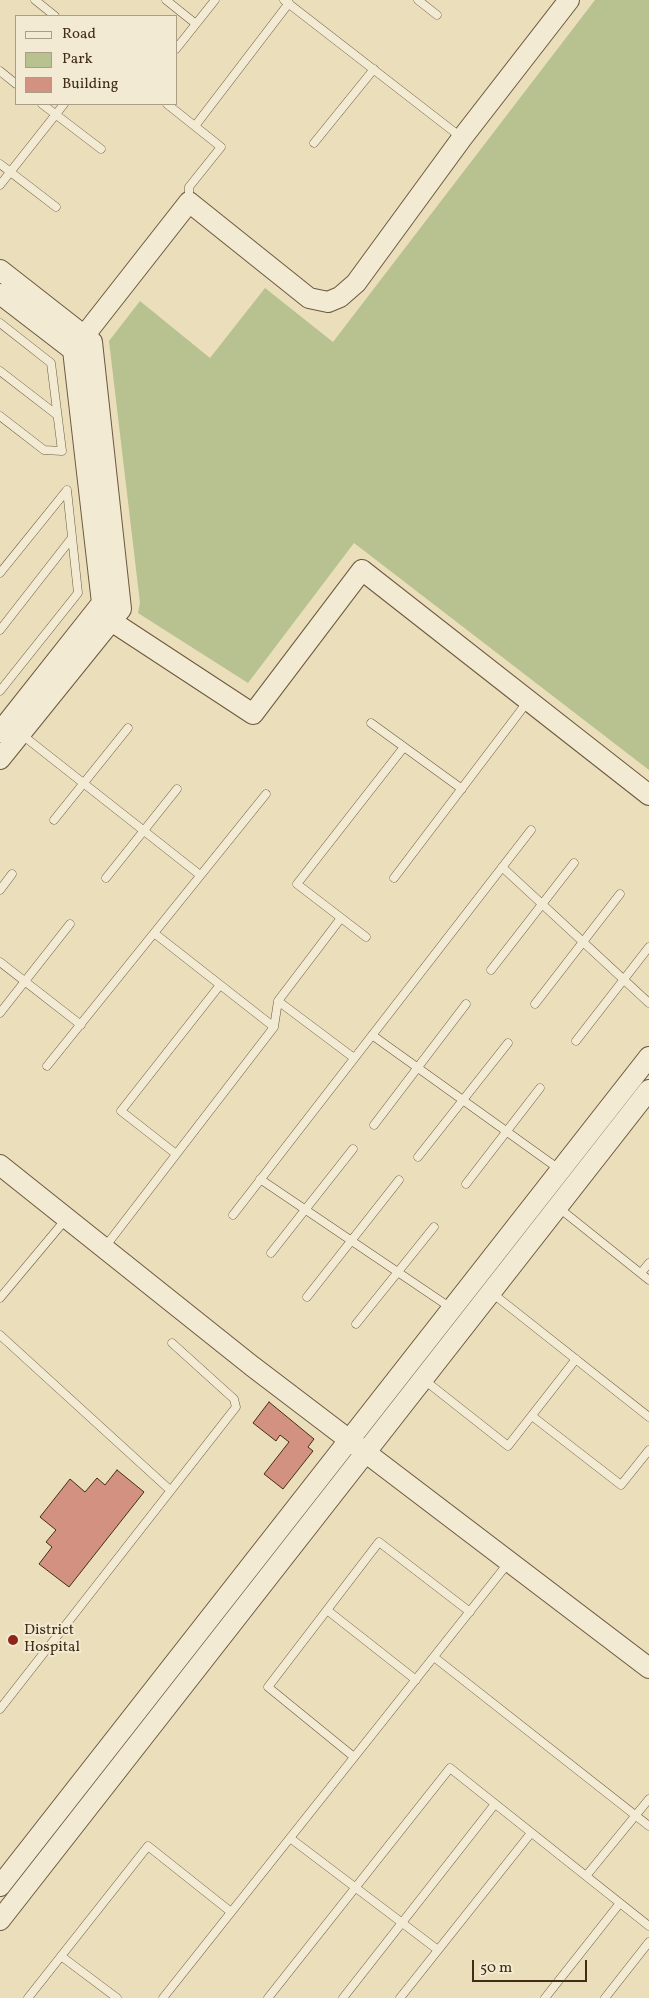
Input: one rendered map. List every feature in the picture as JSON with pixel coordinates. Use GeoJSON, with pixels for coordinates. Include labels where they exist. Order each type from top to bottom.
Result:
{"type":"FeatureCollection","features":[{"type":"Feature","properties":{"kind":"street"},"geometry":{"type":"LineString","coordinates":[[79,343],[189,202],[309,298],[328,302],[340,297],[356,282],[462,138],[568,0]]}},
{"type":"Feature","properties":{"kind":"street"},"geometry":{"type":"LineString","coordinates":[[0,270],[79,343]]}},
{"type":"Feature","properties":{"kind":"street"},"geometry":{"type":"LineString","coordinates":[[0,294],[79,343],[92,342],[121,609],[103,616],[0,732]]}},
{"type":"Feature","properties":{"kind":"street"},"geometry":{"type":"LineString","coordinates":[[103,616],[253,714],[362,570],[649,795]]}},
{"type":"Feature","properties":{"kind":"street"},"geometry":{"type":"LineString","coordinates":[[0,759],[103,616]]}},
{"type":"Feature","properties":{"kind":"street"},"geometry":{"type":"LineString","coordinates":[[0,1886],[649,1057]]}},
{"type":"Feature","properties":{"kind":"street"},"geometry":{"type":"LineString","coordinates":[[0,1920],[649,1090]]}},
{"type":"Feature","properties":{"kind":"street"},"geometry":{"type":"LineString","coordinates":[[0,1165],[252,1366],[649,1668]]}},
{"type":"Feature","properties":{"kind":"lane"},"geometry":{"type":"LineString","coordinates":[[35,0],[54,15]]}},
{"type":"Feature","properties":{"kind":"lane"},"geometry":{"type":"LineString","coordinates":[[166,0],[196,24]]}},
{"type":"Feature","properties":{"kind":"lane"},"geometry":{"type":"LineString","coordinates":[[178,46],[214,0]]}},
{"type":"Feature","properties":{"kind":"lane"},"geometry":{"type":"LineString","coordinates":[[418,0],[437,15]]}},
{"type":"Feature","properties":{"kind":"lane"},"geometry":{"type":"LineString","coordinates":[[195,126],[286,2],[462,138]]}},
{"type":"Feature","properties":{"kind":"lane"},"geometry":{"type":"LineString","coordinates":[[314,144],[374,69]]}},
{"type":"Feature","properties":{"kind":"lane"},"geometry":{"type":"LineString","coordinates":[[0,71],[15,83]]}},
{"type":"Feature","properties":{"kind":"lane"},"geometry":{"type":"LineString","coordinates":[[43,105],[101,149]]}},
{"type":"Feature","properties":{"kind":"lane"},"geometry":{"type":"LineString","coordinates":[[0,185],[63,105]]}},
{"type":"Feature","properties":{"kind":"lane"},"geometry":{"type":"LineString","coordinates":[[168,105],[221,147],[189,187],[189,202]]}},
{"type":"Feature","properties":{"kind":"lane"},"geometry":{"type":"LineString","coordinates":[[0,164],[56,206]]}},
{"type":"Feature","properties":{"kind":"lane"},"geometry":{"type":"LineString","coordinates":[[0,324],[51,363],[62,451],[44,450],[0,416]]}},
{"type":"Feature","properties":{"kind":"lane"},"geometry":{"type":"LineString","coordinates":[[0,371],[57,414]]}},
{"type":"Feature","properties":{"kind":"lane"},"geometry":{"type":"LineString","coordinates":[[0,573],[67,490],[78,593],[3,681],[0,691]]}},
{"type":"Feature","properties":{"kind":"lane"},"geometry":{"type":"LineString","coordinates":[[0,630],[72,539]]}},
{"type":"Feature","properties":{"kind":"lane"},"geometry":{"type":"LineString","coordinates":[[394,878],[528,701]]}},
{"type":"Feature","properties":{"kind":"lane"},"geometry":{"type":"LineString","coordinates":[[372,724],[462,789]]}},
{"type":"Feature","properties":{"kind":"lane"},"geometry":{"type":"LineString","coordinates":[[54,820],[128,728]]}},
{"type":"Feature","properties":{"kind":"lane"},"geometry":{"type":"LineString","coordinates":[[20,733],[200,875]]}},
{"type":"Feature","properties":{"kind":"lane"},"geometry":{"type":"LineString","coordinates":[[366,937],[296,884],[404,747]]}},
{"type":"Feature","properties":{"kind":"lane"},"geometry":{"type":"LineString","coordinates":[[106,878],[177,789]]}},
{"type":"Feature","properties":{"kind":"lane"},"geometry":{"type":"LineString","coordinates":[[47,1066],[266,794]]}},
{"type":"Feature","properties":{"kind":"lane"},"geometry":{"type":"LineString","coordinates":[[233,1215],[531,830]]}},
{"type":"Feature","properties":{"kind":"lane"},"geometry":{"type":"LineString","coordinates":[[491,970],[574,863]]}},
{"type":"Feature","properties":{"kind":"lane"},"geometry":{"type":"LineString","coordinates":[[502,867],[649,1003]]}},
{"type":"Feature","properties":{"kind":"lane"},"geometry":{"type":"LineString","coordinates":[[0,890],[12,874]]}},
{"type":"Feature","properties":{"kind":"lane"},"geometry":{"type":"LineString","coordinates":[[535,1004],[620,894]]}},
{"type":"Feature","properties":{"kind":"lane"},"geometry":{"type":"LineString","coordinates":[[104,1248],[274,1027],[278,1001],[341,918]]}},
{"type":"Feature","properties":{"kind":"lane"},"geometry":{"type":"LineString","coordinates":[[0,1013],[70,924]]}},
{"type":"Feature","properties":{"kind":"lane"},"geometry":{"type":"LineString","coordinates":[[154,933],[274,1027]]}},
{"type":"Feature","properties":{"kind":"lane"},"geometry":{"type":"LineString","coordinates":[[576,1041],[649,947]]}},
{"type":"Feature","properties":{"kind":"lane"},"geometry":{"type":"LineString","coordinates":[[0,962],[81,1025]]}},
{"type":"Feature","properties":{"kind":"lane"},"geometry":{"type":"LineString","coordinates":[[176,1154],[121,1111],[220,985]]}},
{"type":"Feature","properties":{"kind":"lane"},"geometry":{"type":"LineString","coordinates":[[278,1001],[354,1058]]}},
{"type":"Feature","properties":{"kind":"lane"},"geometry":{"type":"LineString","coordinates":[[374,1125],[466,1004]]}},
{"type":"Feature","properties":{"kind":"lane"},"geometry":{"type":"LineString","coordinates":[[372,1036],[560,1170]]}},
{"type":"Feature","properties":{"kind":"lane"},"geometry":{"type":"LineString","coordinates":[[418,1157],[508,1043]]}},
{"type":"Feature","properties":{"kind":"lane"},"geometry":{"type":"LineString","coordinates":[[466,1184],[540,1088]]}},
{"type":"Feature","properties":{"kind":"lane"},"geometry":{"type":"LineString","coordinates":[[271,1253],[353,1150]]}},
{"type":"Feature","properties":{"kind":"lane"},"geometry":{"type":"LineString","coordinates":[[260,1179],[452,1309]]}},
{"type":"Feature","properties":{"kind":"lane"},"geometry":{"type":"LineString","coordinates":[[307,1297],[399,1180]]}},
{"type":"Feature","properties":{"kind":"lane"},"geometry":{"type":"LineString","coordinates":[[558,1207],[649,1280]]}},
{"type":"Feature","properties":{"kind":"lane"},"geometry":{"type":"LineString","coordinates":[[0,1298],[66,1218]]}},
{"type":"Feature","properties":{"kind":"lane"},"geometry":{"type":"LineString","coordinates":[[356,1324],[434,1227]]}},
{"type":"Feature","properties":{"kind":"lane"},"geometry":{"type":"LineString","coordinates":[[641,1273],[649,1263]]}},
{"type":"Feature","properties":{"kind":"lane"},"geometry":{"type":"LineString","coordinates":[[491,1292],[649,1417]]}},
{"type":"Feature","properties":{"kind":"lane"},"geometry":{"type":"LineString","coordinates":[[0,1335],[170,1490]]}},
{"type":"Feature","properties":{"kind":"lane"},"geometry":{"type":"LineString","coordinates":[[0,1709],[170,1490],[234,1411],[236,1403],[234,1399],[172,1343]]}},
{"type":"Feature","properties":{"kind":"lane"},"geometry":{"type":"LineString","coordinates":[[423,1379],[508,1446],[576,1359]]}},
{"type":"Feature","properties":{"kind":"lane"},"geometry":{"type":"LineString","coordinates":[[532,1416],[621,1485],[649,1450]]}},
{"type":"Feature","properties":{"kind":"lane"},"geometry":{"type":"LineString","coordinates":[[354,1757],[268,1687],[378,1542],[470,1612]]}},
{"type":"Feature","properties":{"kind":"lane"},"geometry":{"type":"LineString","coordinates":[[163,1998],[509,1562]]}},
{"type":"Feature","properties":{"kind":"lane"},"geometry":{"type":"LineString","coordinates":[[326,1610],[416,1680]]}},
{"type":"Feature","properties":{"kind":"lane"},"geometry":{"type":"LineString","coordinates":[[434,1657],[649,1826]]}},
{"type":"Feature","properties":{"kind":"lane"},"geometry":{"type":"LineString","coordinates":[[268,1998],[450,1768],[649,1926]]}},
{"type":"Feature","properties":{"kind":"lane"},"geometry":{"type":"LineString","coordinates":[[586,1876],[649,1799]]}},
{"type":"Feature","properties":{"kind":"lane"},"geometry":{"type":"LineString","coordinates":[[343,1998],[495,1804]]}},
{"type":"Feature","properties":{"kind":"lane"},"geometry":{"type":"LineString","coordinates":[[400,1998],[531,1833]]}},
{"type":"Feature","properties":{"kind":"lane"},"geometry":{"type":"LineString","coordinates":[[290,1838],[438,1950]]}},
{"type":"Feature","properties":{"kind":"lane"},"geometry":{"type":"LineString","coordinates":[[28,1998],[148,1846],[231,1912]]}},
{"type":"Feature","properties":{"kind":"lane"},"geometry":{"type":"LineString","coordinates":[[545,1998],[620,1903]]}},
{"type":"Feature","properties":{"kind":"lane"},"geometry":{"type":"LineString","coordinates":[[605,1998],[649,1942]]}},
{"type":"Feature","properties":{"kind":"lane"},"geometry":{"type":"LineString","coordinates":[[61,1956],[117,1998]]}},
{"type":"Feature","properties":{"kind":"green space"},"geometry":{"type":"Polygon","coordinates":[[[595,0],[649,0],[649,770],[354,543],[248,683],[138,613],[140,603],[109,341],[140,301],[210,358],[265,288],[333,342],[595,0]]]}},
{"type":"Feature","properties":{"kind":"building"},"geometry":{"type":"Polygon","coordinates":[[[269,1402],[314,1439],[308,1447],[313,1451],[283,1489],[264,1474],[289,1442],[280,1435],[276,1441],[253,1423],[269,1402]]]}},
{"type":"Feature","properties":{"kind":"building"},"geometry":{"type":"Polygon","coordinates":[[[117,1470],[144,1492],[69,1587],[39,1564],[52,1547],[46,1542],[56,1530],[40,1517],[70,1479],[85,1492],[97,1478],[105,1485],[117,1470]]]}},
{"type":"Feature","properties":{"kind":"place","name":"District Hospital"},"geometry":{"type":"Point","coordinates":[13,1640]}}]}
